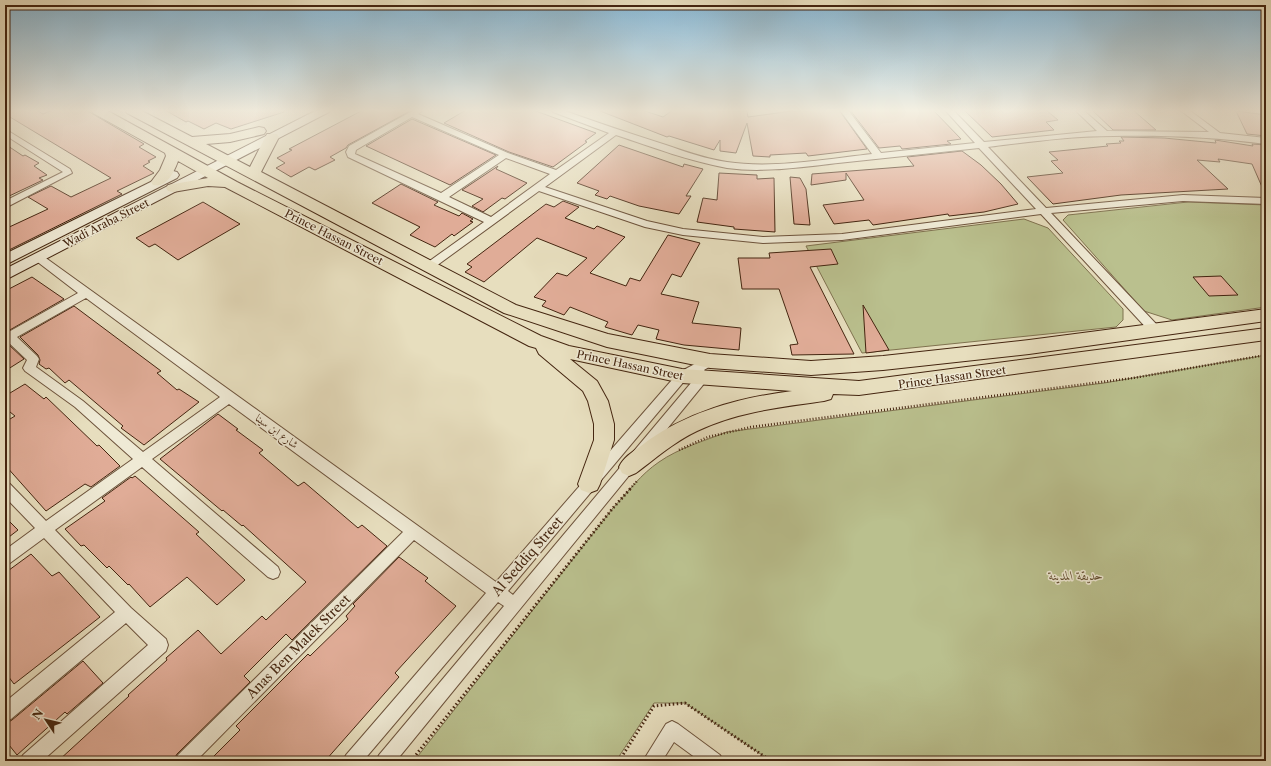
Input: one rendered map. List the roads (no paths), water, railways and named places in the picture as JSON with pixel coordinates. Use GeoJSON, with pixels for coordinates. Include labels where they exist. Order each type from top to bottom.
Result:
{"type":"FeatureCollection","features":[{"type":"Feature","properties":{"kind":"main road","name":"Prince Hassan Street"},"geometry":{"type":"LineString","coordinates":[[162,146],[232,185],[535,341],[568,352],[693,374],[859,388],[1266,334]]}},
{"type":"Feature","properties":{"kind":"main road","name":"Prince Hassan Street"},"geometry":{"type":"LineString","coordinates":[[200,146],[510,309],[607,340],[710,361],[811,368],[898,362],[1266,315]]}},
{"type":"Feature","properties":{"kind":"main road"},"geometry":{"type":"LineString","coordinates":[[221,157],[237,146]]}},
{"type":"Feature","properties":{"kind":"main road"},"geometry":{"type":"LineString","coordinates":[[201,167],[250,146]]}},
{"type":"Feature","properties":{"kind":"main road"},"geometry":{"type":"LineString","coordinates":[[253,174],[268,146]]}},
{"type":"Feature","properties":{"kind":"main road"},"geometry":{"type":"LineString","coordinates":[[158,182],[167,171],[172,160],[173,156],[170,150]]}},
{"type":"Feature","properties":{"kind":"main road","name":"Wadi Araba Street"},"geometry":{"type":"LineString","coordinates":[[5,260],[158,182],[201,167]]}},
{"type":"Feature","properties":{"kind":"main road","name":"Wadi Araba Street"},"geometry":{"type":"LineString","coordinates":[[5,275],[173,188],[201,167]]}},
{"type":"Feature","properties":{"kind":"main road"},"geometry":{"type":"LineString","coordinates":[[173,188],[208,182],[226,182],[232,185]]}},
{"type":"Feature","properties":{"kind":"main road"},"geometry":{"type":"LineString","coordinates":[[535,341],[590,386],[598,400],[604,424],[604,440],[589,484]]}},
{"type":"Feature","properties":{"kind":"main road"},"geometry":{"type":"LineString","coordinates":[[634,473],[671,436],[692,425],[734,409],[755,404],[859,388]]}},
{"type":"Feature","properties":{"kind":"street"},"geometry":{"type":"LineString","coordinates":[[5,205],[68,173],[28,146]]}},
{"type":"Feature","properties":{"kind":"street"},"geometry":{"type":"LineString","coordinates":[[356,146],[352,148],[350,152],[351,155],[442,197],[491,222]]}},
{"type":"Feature","properties":{"kind":"street"},"geometry":{"type":"LineString","coordinates":[[486,146],[505,155],[558,174]]}},
{"type":"Feature","properties":{"kind":"street"},"geometry":{"type":"LineString","coordinates":[[428,267],[597,146]]}},
{"type":"Feature","properties":{"kind":"street"},"geometry":{"type":"LineString","coordinates":[[658,146],[696,158],[727,165],[753,166],[796,165],[976,146]]}},
{"type":"Feature","properties":{"kind":"street"},"geometry":{"type":"LineString","coordinates":[[871,146],[879,157]]}},
{"type":"Feature","properties":{"kind":"street"},"geometry":{"type":"LineString","coordinates":[[983,146],[1155,330]]}},
{"type":"Feature","properties":{"kind":"street"},"geometry":{"type":"LineString","coordinates":[[442,197],[505,155]]}},
{"type":"Feature","properties":{"kind":"street"},"geometry":{"type":"LineString","coordinates":[[538,188],[645,224],[690,233],[763,240],[842,237],[1043,211],[1184,198],[1266,201]]}},
{"type":"Feature","properties":{"kind":"street","name":"شارع ابن سينا"},"geometry":{"type":"LineString","coordinates":[[39,258],[515,605]]}},
{"type":"Feature","properties":{"kind":"street"},"geometry":{"type":"LineString","coordinates":[[86,293],[7,338],[33,359],[29,368],[79,404],[142,460],[274,572]]}},
{"type":"Feature","properties":{"kind":"street"},"geometry":{"type":"LineString","coordinates":[[684,356],[693,374]]}},
{"type":"Feature","properties":{"kind":"street","name":"Al Seddiq Street"},"geometry":{"type":"LineString","coordinates":[[352,761],[589,484],[693,374],[710,361]]}},
{"type":"Feature","properties":{"kind":"street","name":"Al Seddiq Street"},"geometry":{"type":"LineString","coordinates":[[385,761],[515,605],[634,473],[693,374]]}},
{"type":"Feature","properties":{"kind":"street"},"geometry":{"type":"LineString","coordinates":[[5,558],[229,397]]}},
{"type":"Feature","properties":{"kind":"street"},"geometry":{"type":"LineString","coordinates":[[5,488],[126,612],[160,644],[29,761]]}},
{"type":"Feature","properties":{"kind":"street","name":"Anas Ben Malek Street"},"geometry":{"type":"LineString","coordinates":[[184,761],[413,531]]}},
{"type":"Feature","properties":{"kind":"street"},"geometry":{"type":"LineString","coordinates":[[6,709],[126,612]]}},
{"type":"Feature","properties":{"kind":"street"},"geometry":{"type":"LineString","coordinates":[[652,761],[672,730],[714,761]]}},
{"type":"Feature","properties":{"kind":"park label","name":"حديقة المدينة"},"geometry":{"type":"Point","coordinates":[1076,575]}}]}
